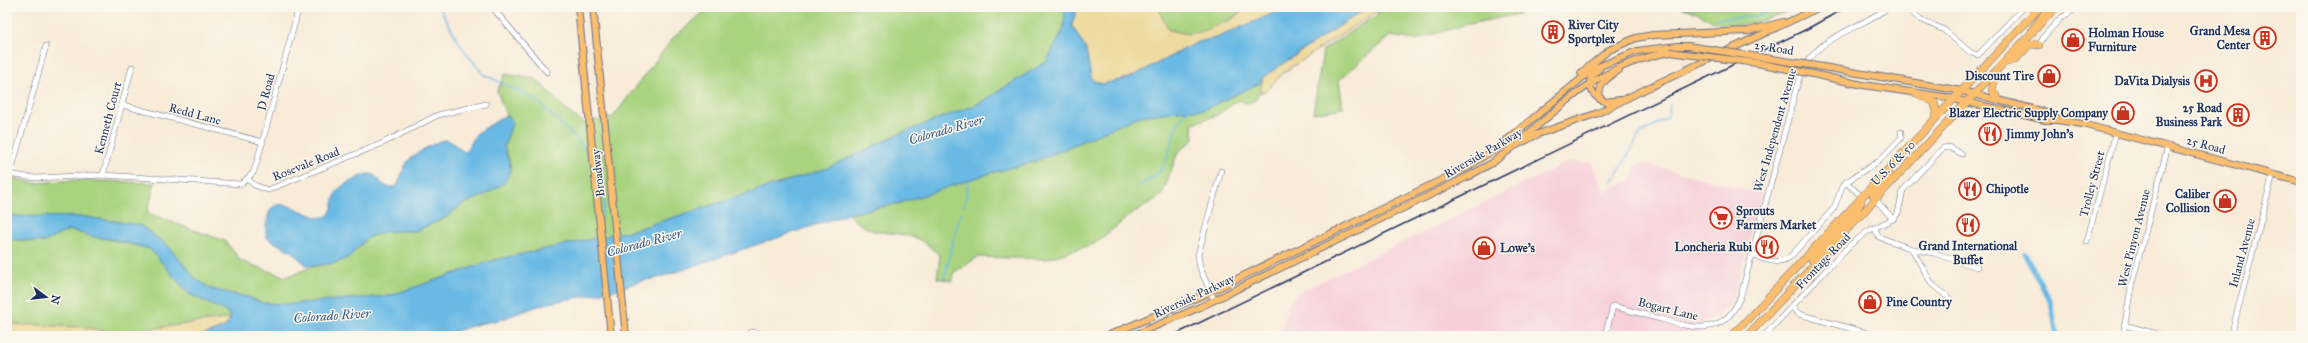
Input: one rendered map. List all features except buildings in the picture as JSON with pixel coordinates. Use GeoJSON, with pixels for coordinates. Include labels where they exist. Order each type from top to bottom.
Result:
{"type":"FeatureCollection","features":[{"type":"Feature","properties":{"kind":"highway","name":"U.S. 6 & 50"},"geometry":{"type":"LineString","coordinates":[[1732,336],[1861,196],[1922,135],[2040,7]]}},
{"type":"Feature","properties":{"kind":"highway"},"geometry":{"type":"LineString","coordinates":[[2027,38],[2038,19],[2049,7]]}},
{"type":"Feature","properties":{"kind":"highway","name":"U.S. 6 & 50"},"geometry":{"type":"LineString","coordinates":[[1747,336],[1875,199],[1969,102],[2056,7]]}},
{"type":"Feature","properties":{"kind":"highway"},"geometry":{"type":"LineString","coordinates":[[1998,100],[1993,93],[1992,86],[2002,66],[2014,60],[2030,44],[2039,45]]}},
{"type":"Feature","properties":{"kind":"highway"},"geometry":{"type":"LineString","coordinates":[[1914,92],[1931,100],[1937,108],[1934,120],[1922,135]]}},
{"type":"Feature","properties":{"kind":"highway"},"geometry":{"type":"LineString","coordinates":[[1875,199],[1873,195],[1875,190],[1898,164],[1904,152]]}},
{"type":"Feature","properties":{"kind":"highway"},"geometry":{"type":"LineString","coordinates":[[1802,276],[1823,246],[1856,211],[1861,202],[1861,196]]}},
{"type":"Feature","properties":{"kind":"main road","name":"Broadway"},"geometry":{"type":"LineString","coordinates":[[578,7],[611,336]]}},
{"type":"Feature","properties":{"kind":"main road","name":"Broadway"},"geometry":{"type":"LineString","coordinates":[[593,7],[626,336]]}},
{"type":"Feature","properties":{"kind":"main road","name":"Riverside Parkway"},"geometry":{"type":"LineString","coordinates":[[1132,336],[1214,300],[1467,177],[1492,163],[1513,147],[1546,130],[1612,108],[1635,94],[1804,16],[1820,7]]}},
{"type":"Feature","properties":{"kind":"main road","name":"Riverside Parkway"},"geometry":{"type":"LineString","coordinates":[[1556,99],[1602,54],[1631,39],[1653,35],[1748,31],[1804,16]]}},
{"type":"Feature","properties":{"kind":"main road","name":"25 Road"},"geometry":{"type":"LineString","coordinates":[[1509,138],[1589,72],[1637,51],[1677,46],[1688,46],[1817,66],[1962,91],[2049,113],[2058,120]]}},
{"type":"Feature","properties":{"kind":"main road","name":"25 Road"},"geometry":{"type":"LineString","coordinates":[[1513,147],[1589,84],[1605,74],[1629,63],[1670,52],[1757,62],[1863,85],[1955,99],[2045,120],[2058,120],[2116,132],[2301,182]]}},
{"type":"Feature","properties":{"kind":"main road"},"geometry":{"type":"LineString","coordinates":[[1612,61],[1593,74],[1589,84],[1591,92],[1606,102],[1614,102],[1635,94]]}},
{"type":"Feature","properties":{"kind":"main road"},"geometry":{"type":"LineString","coordinates":[[1600,99],[1599,89],[1603,81],[1629,63]]}},
{"type":"Feature","properties":{"kind":"main road","name":"Riverside Parkway"},"geometry":{"type":"LineString","coordinates":[[1107,336],[1210,292],[1464,169],[1509,138]]}},
{"type":"Feature","properties":{"kind":"main road"},"geometry":{"type":"LineString","coordinates":[[1392,204],[1396,211]]}},
{"type":"Feature","properties":{"kind":"street","name":"D Road"},"geometry":{"type":"LineString","coordinates":[[248,179],[256,165],[263,142],[299,7]]}},
{"type":"Feature","properties":{"kind":"street"},"geometry":{"type":"LineString","coordinates":[[492,7],[547,72]]}},
{"type":"Feature","properties":{"kind":"street","name":"West Independent Avenue"},"geometry":{"type":"LineString","coordinates":[[1751,255],[1799,78],[1806,60],[1824,44],[1889,7]]}},
{"type":"Feature","properties":{"kind":"street"},"geometry":{"type":"LineString","coordinates":[[1906,7],[1920,19],[1944,30],[1971,54],[1978,55],[2024,7]]}},
{"type":"Feature","properties":{"kind":"street"},"geometry":{"type":"LineString","coordinates":[[2039,45],[2045,35],[2061,18],[2078,7]]}},
{"type":"Feature","properties":{"kind":"street"},"geometry":{"type":"LineString","coordinates":[[46,46],[9,175],[35,178],[103,175],[230,185],[241,184],[248,179]]}},
{"type":"Feature","properties":{"kind":"street","name":"Kenneth Court"},"geometry":{"type":"LineString","coordinates":[[103,175],[132,67]]}},
{"type":"Feature","properties":{"kind":"street","name":"Rosevale Road"},"geometry":{"type":"LineString","coordinates":[[248,179],[254,185],[268,190],[383,143],[438,115],[486,104]]}},
{"type":"Feature","properties":{"kind":"street","name":"Redd Lane"},"geometry":{"type":"LineString","coordinates":[[122,105],[263,142]]}},
{"type":"Feature","properties":{"kind":"street"},"geometry":{"type":"LineString","coordinates":[[1751,255],[1774,262],[1783,262],[1790,257],[1834,208],[1842,187],[1846,182],[1879,161],[1901,138],[1901,132]]}},
{"type":"Feature","properties":{"kind":"street","name":"Trolley Street"},"geometry":{"type":"LineString","coordinates":[[2087,241],[2116,132]]}},
{"type":"Feature","properties":{"kind":"street","name":"West Pinyon Avenue"},"geometry":{"type":"LineString","coordinates":[[2123,336],[2131,288],[2168,146]]}},
{"type":"Feature","properties":{"kind":"street"},"geometry":{"type":"LineString","coordinates":[[1875,199],[1893,219],[1899,209],[1903,190],[1943,148],[1949,147],[1962,154]]}},
{"type":"Feature","properties":{"kind":"street"},"geometry":{"type":"LineString","coordinates":[[1214,300],[1200,268],[1198,255],[1221,171]]}},
{"type":"Feature","properties":{"kind":"street","name":"Inland Avenue"},"geometry":{"type":"LineString","coordinates":[[2231,336],[2273,174]]}},
{"type":"Feature","properties":{"kind":"street"},"geometry":{"type":"LineString","coordinates":[[1846,182],[1861,196]]}},
{"type":"Feature","properties":{"kind":"street","name":"Frontage Road"},"geometry":{"type":"LineString","coordinates":[[1764,336],[1849,246],[1858,238],[1893,219]]}},
{"type":"Feature","properties":{"kind":"street"},"geometry":{"type":"LineString","coordinates":[[1875,229],[1879,237],[1912,250],[1934,253],[1977,267]]}},
{"type":"Feature","properties":{"kind":"street"},"geometry":{"type":"LineString","coordinates":[[1912,250],[1932,284],[1950,299]]}},
{"type":"Feature","properties":{"kind":"street","name":"Bogart Lane"},"geometry":{"type":"LineString","coordinates":[[1605,336],[1613,306],[1692,328],[1704,328],[1716,324],[1727,316],[1739,301],[1751,255]]}},
{"type":"Feature","properties":{"kind":"street"},"geometry":{"type":"LineString","coordinates":[[1792,307],[1800,314],[1877,336]]}},
{"type":"Feature","properties":{"kind":"street"},"geometry":{"type":"LineString","coordinates":[[2124,325],[2165,336]]}},
{"type":"Feature","properties":{"kind":"street"},"geometry":{"type":"LineString","coordinates":[[744,336],[752,332],[771,336]]}},
{"type":"Feature","properties":{"kind":"shaded area"},"geometry":{"type":"Polygon","coordinates":[[[1576,161],[1584,164],[1590,161],[1605,192],[1631,180],[1635,166],[1642,163],[1762,194],[1733,299],[1715,318],[1702,322],[1701,336],[1279,336],[1290,301],[1296,294],[1568,162],[1576,161]]]}},
{"type":"Feature","properties":{"kind":"green space"},"geometry":{"type":"Polygon","coordinates":[[[710,7],[1065,7],[1064,28],[1047,61],[978,104],[896,135],[828,168],[634,230],[494,260],[389,296],[288,304],[263,303],[247,297],[211,289],[195,278],[169,247],[140,225],[86,217],[7,216],[7,177],[34,183],[76,180],[155,183],[147,213],[225,241],[241,261],[286,277],[314,266],[335,263],[348,258],[367,238],[388,231],[415,231],[447,217],[461,205],[483,196],[511,165],[504,146],[513,121],[506,115],[497,91],[505,74],[536,79],[568,112],[584,123],[613,117],[673,38],[710,7]]]}},
{"type":"Feature","properties":{"kind":"green space"},"geometry":{"type":"Polygon","coordinates":[[[1160,7],[1247,7],[1227,21],[1211,29],[1196,34],[1183,34],[1169,30],[1160,13],[1160,7]]]}},
{"type":"Feature","properties":{"kind":"green space"},"geometry":{"type":"Polygon","coordinates":[[[1382,7],[1521,7],[1519,14],[1464,25],[1415,40],[1390,36],[1339,80],[1343,108],[1313,113],[1323,50],[1371,18],[1376,17],[1382,7]]]}},
{"type":"Feature","properties":{"kind":"green space"},"geometry":{"type":"Polygon","coordinates":[[[1796,7],[1766,20],[1743,24],[1720,23],[1710,20],[1693,11],[1682,8],[1796,7]]]}},
{"type":"Feature","properties":{"kind":"green space"},"geometry":{"type":"Polygon","coordinates":[[[1260,83],[1263,85],[1255,100],[1247,103],[1239,100],[1217,115],[1192,124],[1194,139],[1178,152],[1162,195],[1132,214],[1094,244],[1046,259],[978,257],[953,273],[952,281],[937,278],[940,256],[924,242],[908,236],[873,230],[857,222],[848,214],[900,203],[990,173],[1034,162],[1140,116],[1185,110],[1203,110],[1260,83]]]}},
{"type":"Feature","properties":{"kind":"green space"},"geometry":{"type":"Polygon","coordinates":[[[69,230],[150,249],[189,294],[227,312],[231,318],[119,333],[80,327],[7,324],[7,239],[44,242],[69,230]]]}},
{"type":"Feature","properties":{"kind":"sand"},"geometry":{"type":"Polygon","coordinates":[[[1077,7],[1160,7],[1160,13],[1169,30],[1188,34],[1204,31],[1232,19],[1247,7],[1289,7],[1216,38],[1198,42],[1129,78],[1102,84],[1094,81],[1091,77],[1086,50],[1072,25],[1077,7]]]}},
{"type":"Feature","properties":{"kind":"sand"},"geometry":{"type":"Polygon","coordinates":[[[1367,7],[1382,7],[1381,11],[1374,13],[1284,72],[1266,91],[1260,93],[1263,77],[1367,7]]]}},
{"type":"Feature","properties":{"kind":"sand"},"geometry":{"type":"Polygon","coordinates":[[[231,318],[225,327],[201,336],[7,336],[7,324],[80,327],[119,333],[231,318]]]}},
{"type":"Feature","properties":{"kind":"water","name":"Colorado River"},"geometry":{"type":"Polygon","coordinates":[[[1065,7],[1077,7],[1072,25],[1086,50],[1091,77],[1094,81],[1102,84],[1129,78],[1198,42],[1216,38],[1288,7],[1368,7],[1263,77],[1260,83],[1203,110],[1185,110],[1140,116],[1034,162],[990,173],[900,203],[848,214],[658,278],[641,281],[612,291],[544,304],[499,320],[478,324],[441,336],[201,336],[225,327],[231,318],[227,312],[189,294],[150,249],[117,240],[94,237],[69,230],[44,242],[7,239],[7,216],[86,217],[140,225],[169,247],[195,278],[211,289],[247,297],[263,303],[288,304],[389,296],[494,260],[634,230],[828,168],[896,135],[978,104],[1047,61],[1064,28],[1065,7]]]}},
{"type":"Feature","properties":{"kind":"water"},"geometry":{"type":"Polygon","coordinates":[[[506,115],[513,121],[504,146],[511,170],[504,183],[483,196],[461,205],[447,217],[415,231],[388,231],[377,234],[367,238],[348,258],[335,263],[314,266],[306,265],[292,252],[267,238],[266,228],[268,217],[271,209],[276,205],[289,206],[319,217],[327,216],[333,207],[336,193],[346,184],[365,174],[372,174],[387,187],[397,186],[407,163],[420,151],[437,142],[447,140],[466,152],[476,134],[506,115]]]}},
{"type":"Feature","properties":{"kind":"waterway"},"geometry":{"type":"LineString","coordinates":[[439,7],[461,46],[483,74],[536,100],[577,139],[591,159]]}},
{"type":"Feature","properties":{"kind":"waterway"},"geometry":{"type":"LineString","coordinates":[[1386,7],[1399,7]]}},
{"type":"Feature","properties":{"kind":"waterway"},"geometry":{"type":"LineString","coordinates":[[1716,19],[1759,16],[1775,7]]}},
{"type":"Feature","properties":{"kind":"waterway"},"geometry":{"type":"LineString","coordinates":[[1612,183],[1640,134],[1668,117],[1670,105]]}},
{"type":"Feature","properties":{"kind":"waterway"},"geometry":{"type":"LineString","coordinates":[[1137,186],[1155,176],[1161,170],[1165,164],[1176,127],[1189,109]]}},
{"type":"Feature","properties":{"kind":"waterway"},"geometry":{"type":"LineString","coordinates":[[596,167],[599,172],[604,191],[602,217]]}},
{"type":"Feature","properties":{"kind":"waterway"},"geometry":{"type":"LineString","coordinates":[[964,206],[969,179]]}},
{"type":"Feature","properties":{"kind":"waterway"},"geometry":{"type":"LineString","coordinates":[[944,279],[958,221],[962,213]]}},
{"type":"Feature","properties":{"kind":"waterway"},"geometry":{"type":"LineString","coordinates":[[595,238],[598,230]]}},
{"type":"Feature","properties":{"kind":"waterway"},"geometry":{"type":"LineString","coordinates":[[2025,254],[2051,303],[2057,336]]}},
{"type":"Feature","properties":{"kind":"railway"},"geometry":{"type":"LineString","coordinates":[[1172,336],[1805,30],[1847,7]]}},
{"type":"Feature","properties":{"kind":"place","name":"River City Sportplex"},"geometry":{"type":"Point","coordinates":[1553,32]}},
{"type":"Feature","properties":{"kind":"place","name":"Grand Mesa Center"},"geometry":{"type":"Point","coordinates":[2265,38]}},
{"type":"Feature","properties":{"kind":"place","name":"Holman House Furniture"},"geometry":{"type":"Point","coordinates":[2073,40]}},
{"type":"Feature","properties":{"kind":"place","name":"Discount Tire"},"geometry":{"type":"Point","coordinates":[2049,76]}},
{"type":"Feature","properties":{"kind":"place","name":"DaVita Dialysis"},"geometry":{"type":"Point","coordinates":[2206,81]}},
{"type":"Feature","properties":{"kind":"place","name":"Blazer Electric Supply Company"},"geometry":{"type":"Point","coordinates":[2123,113]}},
{"type":"Feature","properties":{"kind":"place","name":"25 Road Business Park"},"geometry":{"type":"Point","coordinates":[2238,115]}},
{"type":"Feature","properties":{"kind":"place","name":"Jimmy John's"},"geometry":{"type":"Point","coordinates":[1990,134]}},
{"type":"Feature","properties":{"kind":"place","name":"Chipotle"},"geometry":{"type":"Point","coordinates":[1970,189]}},
{"type":"Feature","properties":{"kind":"place","name":"Caliber Collision"},"geometry":{"type":"Point","coordinates":[2225,201]}},
{"type":"Feature","properties":{"kind":"place","name":"Sprouts Farmers Market"},"geometry":{"type":"Point","coordinates":[1721,218]}},
{"type":"Feature","properties":{"kind":"place","name":"Grand International Buffet"},"geometry":{"type":"Point","coordinates":[1968,225]}},
{"type":"Feature","properties":{"kind":"place","name":"Loncheria Rubi"},"geometry":{"type":"Point","coordinates":[1767,247]}},
{"type":"Feature","properties":{"kind":"place","name":"Lowe's"},"geometry":{"type":"Point","coordinates":[1484,248]}},
{"type":"Feature","properties":{"kind":"place","name":"Pine Country"},"geometry":{"type":"Point","coordinates":[1870,302]}}]}
